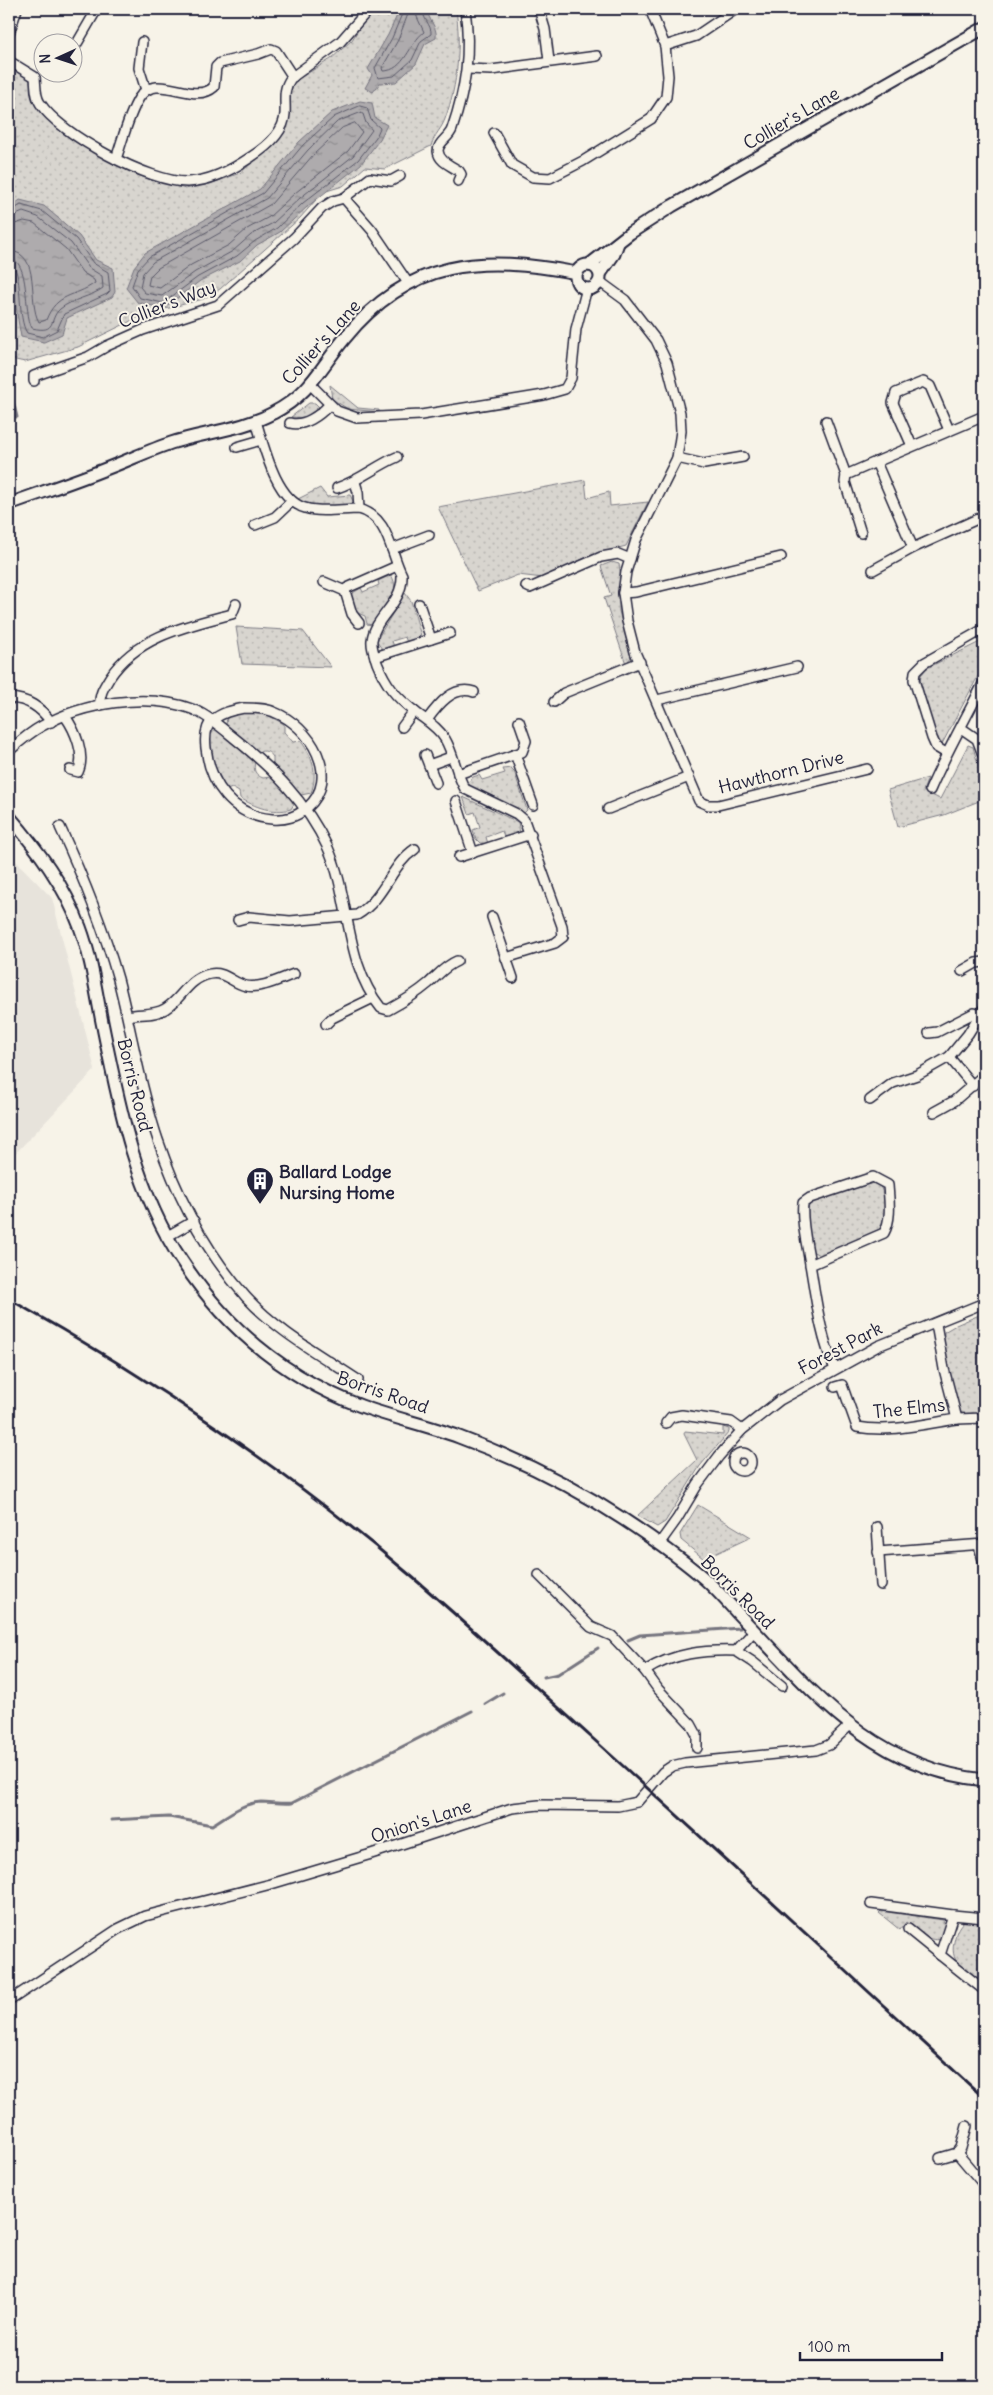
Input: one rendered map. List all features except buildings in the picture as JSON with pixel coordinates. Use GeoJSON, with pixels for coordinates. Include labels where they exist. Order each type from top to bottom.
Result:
{"type":"FeatureCollection","features":[{"type":"Feature","properties":{"kind":"street"},"geometry":{"type":"LineString","coordinates":[[9,33],[17,9]]}},
{"type":"Feature","properties":{"kind":"street"},"geometry":{"type":"LineString","coordinates":[[82,35],[97,9]]}},
{"type":"Feature","properties":{"kind":"street"},"geometry":{"type":"LineString","coordinates":[[36,82],[37,95],[42,106],[59,122],[94,148],[116,160],[175,181],[200,181],[225,173],[252,157],[278,134],[285,116],[284,92],[286,84],[340,42],[369,9]]}},
{"type":"Feature","properties":{"kind":"street"},"geometry":{"type":"LineString","coordinates":[[458,181],[461,174],[442,160],[438,150],[440,144],[450,136],[468,69],[465,9]]}},
{"type":"Feature","properties":{"kind":"street"},"geometry":{"type":"LineString","coordinates":[[539,9],[546,29],[549,62]]}},
{"type":"Feature","properties":{"kind":"street"},"geometry":{"type":"LineString","coordinates":[[494,133],[506,157],[521,172],[543,178],[557,175],[625,136],[657,112],[666,97],[668,76],[665,46],[650,9]]}},
{"type":"Feature","properties":{"kind":"street"},"geometry":{"type":"LineString","coordinates":[[665,46],[696,36],[736,9]]}},
{"type":"Feature","properties":{"kind":"street","name":"Collier's Lane"},"geometry":{"type":"LineString","coordinates":[[589,265],[630,233],[672,206],[984,28]]}},
{"type":"Feature","properties":{"kind":"street"},"geometry":{"type":"LineString","coordinates":[[142,42],[139,68],[146,90]]}},
{"type":"Feature","properties":{"kind":"street"},"geometry":{"type":"LineString","coordinates":[[116,160],[129,120],[139,97],[146,90],[160,86],[196,93],[208,92],[214,87],[216,67],[220,63],[271,49],[276,51],[293,77]]}},
{"type":"Feature","properties":{"kind":"street"},"geometry":{"type":"LineString","coordinates":[[468,69],[492,70],[598,56]]}},
{"type":"Feature","properties":{"kind":"street"},"geometry":{"type":"LineString","coordinates":[[9,61],[32,75]]}},
{"type":"Feature","properties":{"kind":"street","name":"Collier's Way"},"geometry":{"type":"LineString","coordinates":[[34,381],[34,376],[88,358],[125,337],[218,305],[294,238],[322,208],[333,201],[344,198],[370,178],[391,181],[400,176]]}},
{"type":"Feature","properties":{"kind":"street"},"geometry":{"type":"LineString","coordinates":[[344,198],[372,230],[408,282]]}},
{"type":"Feature","properties":{"kind":"street","name":"Collier's Lane"},"geometry":{"type":"LineString","coordinates":[[599,278],[614,254],[618,243]]}},
{"type":"Feature","properties":{"kind":"street","name":"Collier's Lane"},"geometry":{"type":"LineString","coordinates":[[9,504],[107,469],[162,446],[256,421],[283,407],[311,385],[357,323],[393,292],[408,282],[448,268],[480,265],[525,265],[577,273]]}},
{"type":"Feature","properties":{"kind":"street"},"geometry":{"type":"LineString","coordinates":[[589,265],[597,269],[599,278],[594,287],[587,288],[578,283],[577,273],[581,267],[589,265]]}},
{"type":"Feature","properties":{"kind":"street","name":"Hawthorn Drive"},"geometry":{"type":"LineString","coordinates":[[599,278],[625,300],[648,328],[662,350],[680,413],[681,431],[677,458],[636,540],[623,593],[627,621],[640,662],[700,801],[712,805],[867,769]]}},
{"type":"Feature","properties":{"kind":"street"},"geometry":{"type":"LineString","coordinates":[[311,385],[337,412],[357,418],[422,415],[544,395],[565,389],[571,378],[576,329],[587,288]]}},
{"type":"Feature","properties":{"kind":"street"},"geometry":{"type":"LineString","coordinates":[[912,446],[893,403],[896,393],[908,387],[923,382],[930,386],[949,430]]}},
{"type":"Feature","properties":{"kind":"street"},"geometry":{"type":"LineString","coordinates":[[290,423],[296,425],[308,421],[330,405]]}},
{"type":"Feature","properties":{"kind":"street"},"geometry":{"type":"LineString","coordinates":[[846,475],[984,416]]}},
{"type":"Feature","properties":{"kind":"street"},"geometry":{"type":"LineString","coordinates":[[256,421],[274,474],[285,494],[292,501],[303,508],[311,510],[365,510],[380,523],[402,575],[401,589],[396,600],[374,631],[372,640],[375,657],[386,684],[414,712],[427,720],[446,740],[465,789],[517,814],[524,820],[531,834],[562,926],[563,937],[555,943],[506,958]]}},
{"type":"Feature","properties":{"kind":"street"},"geometry":{"type":"LineString","coordinates":[[826,421],[846,475],[844,482],[861,533]]}},
{"type":"Feature","properties":{"kind":"street"},"geometry":{"type":"LineString","coordinates":[[237,447],[262,440]]}},
{"type":"Feature","properties":{"kind":"street"},"geometry":{"type":"LineString","coordinates":[[337,488],[355,482],[382,464],[397,457]]}},
{"type":"Feature","properties":{"kind":"street"},"geometry":{"type":"LineString","coordinates":[[677,458],[704,464],[743,457]]}},
{"type":"Feature","properties":{"kind":"street"},"geometry":{"type":"LineString","coordinates":[[876,462],[913,548]]}},
{"type":"Feature","properties":{"kind":"street"},"geometry":{"type":"LineString","coordinates":[[355,482],[358,492],[359,509]]}},
{"type":"Feature","properties":{"kind":"street"},"geometry":{"type":"LineString","coordinates":[[255,525],[275,517],[292,501]]}},
{"type":"Feature","properties":{"kind":"street"},"geometry":{"type":"LineString","coordinates":[[873,570],[913,548],[984,516]]}},
{"type":"Feature","properties":{"kind":"street"},"geometry":{"type":"LineString","coordinates":[[392,549],[429,535]]}},
{"type":"Feature","properties":{"kind":"street"},"geometry":{"type":"LineString","coordinates":[[526,586],[530,588],[601,557],[618,554],[630,559]]}},
{"type":"Feature","properties":{"kind":"street"},"geometry":{"type":"LineString","coordinates":[[623,593],[636,592],[781,557]]}},
{"type":"Feature","properties":{"kind":"street"},"geometry":{"type":"LineString","coordinates":[[345,591],[367,577],[397,566]]}},
{"type":"Feature","properties":{"kind":"street"},"geometry":{"type":"LineString","coordinates":[[324,582],[345,591],[352,614],[359,622]]}},
{"type":"Feature","properties":{"kind":"street"},"geometry":{"type":"LineString","coordinates":[[100,705],[102,690],[118,664],[128,654],[166,634],[232,614],[236,609],[236,604]]}},
{"type":"Feature","properties":{"kind":"street"},"geometry":{"type":"LineString","coordinates":[[419,604],[431,640]]}},
{"type":"Feature","properties":{"kind":"street"},"geometry":{"type":"LineString","coordinates":[[946,753],[936,747],[932,738],[914,680],[915,672],[924,663],[984,629]]}},
{"type":"Feature","properties":{"kind":"street"},"geometry":{"type":"LineString","coordinates":[[375,657],[450,633]]}},
{"type":"Feature","properties":{"kind":"street"},"geometry":{"type":"LineString","coordinates":[[554,702],[564,693],[640,662]]}},
{"type":"Feature","properties":{"kind":"street"},"geometry":{"type":"LineString","coordinates":[[657,700],[797,667]]}},
{"type":"Feature","properties":{"kind":"street"},"geometry":{"type":"LineString","coordinates":[[930,790],[946,753],[962,728],[984,682]]}},
{"type":"Feature","properties":{"kind":"street"},"geometry":{"type":"LineString","coordinates":[[427,720],[442,702],[452,694],[460,690],[474,692]]}},
{"type":"Feature","properties":{"kind":"street"},"geometry":{"type":"LineString","coordinates":[[9,698],[29,702],[44,711],[51,722]]}},
{"type":"Feature","properties":{"kind":"street"},"geometry":{"type":"LineString","coordinates":[[9,751],[26,736],[51,722],[100,705],[150,701],[192,709],[211,721],[268,766],[306,809],[327,847],[337,871],[354,952],[373,998],[381,1008],[388,1010],[407,1000],[431,982],[448,965],[457,961]]}},
{"type":"Feature","properties":{"kind":"street"},"geometry":{"type":"LineString","coordinates":[[244,708],[274,712],[290,720],[302,732],[318,754],[322,771],[319,792],[315,800],[306,809],[292,817],[268,818],[243,810],[228,799],[214,778],[207,754],[205,738],[211,721],[232,710],[244,708]]}},
{"type":"Feature","properties":{"kind":"street"},"geometry":{"type":"LineString","coordinates":[[402,726],[414,712]]}},
{"type":"Feature","properties":{"kind":"street"},"geometry":{"type":"LineString","coordinates":[[65,716],[76,738],[81,758],[78,772],[70,770]]}},
{"type":"Feature","properties":{"kind":"street"},"geometry":{"type":"LineString","coordinates":[[458,774],[522,752],[526,745],[519,721]]}},
{"type":"Feature","properties":{"kind":"street"},"geometry":{"type":"LineString","coordinates":[[962,728],[978,739],[984,757]]}},
{"type":"Feature","properties":{"kind":"street"},"geometry":{"type":"LineString","coordinates":[[515,754],[532,805]]}},
{"type":"Feature","properties":{"kind":"street"},"geometry":{"type":"LineString","coordinates":[[425,755],[436,782]]}},
{"type":"Feature","properties":{"kind":"street"},"geometry":{"type":"LineString","coordinates":[[429,765],[451,757]]}},
{"type":"Feature","properties":{"kind":"street"},"geometry":{"type":"LineString","coordinates":[[608,809],[689,777]]}},
{"type":"Feature","properties":{"kind":"street"},"geometry":{"type":"LineString","coordinates":[[456,801],[473,853]]}},
{"type":"Feature","properties":{"kind":"street","name":"Borris Road"},"geometry":{"type":"LineString","coordinates":[[11,820],[55,874],[80,927],[89,957],[103,1028],[131,1142],[142,1181],[166,1237],[204,1294],[240,1332],[289,1370],[340,1398],[460,1438],[504,1456],[601,1505],[701,1575],[821,1700],[850,1726],[879,1746],[936,1771],[984,1780]]}},
{"type":"Feature","properties":{"kind":"street"},"geometry":{"type":"LineString","coordinates":[[60,827],[97,912],[128,1016],[158,1139],[174,1181],[194,1221],[229,1276],[264,1315],[281,1330],[358,1380]]}},
{"type":"Feature","properties":{"kind":"street"},"geometry":{"type":"LineString","coordinates":[[459,857],[531,834]]}},
{"type":"Feature","properties":{"kind":"street"},"geometry":{"type":"LineString","coordinates":[[238,920],[249,916],[290,921],[348,917],[366,909],[376,899],[407,854],[415,849]]}},
{"type":"Feature","properties":{"kind":"street"},"geometry":{"type":"LineString","coordinates":[[492,917],[512,978]]}},
{"type":"Feature","properties":{"kind":"street"},"geometry":{"type":"LineString","coordinates":[[962,971],[976,963],[984,962]]}},
{"type":"Feature","properties":{"kind":"street"},"geometry":{"type":"LineString","coordinates":[[128,1016],[152,1014],[165,1009],[195,979],[211,974],[220,974],[244,986],[254,987],[294,974]]}},
{"type":"Feature","properties":{"kind":"street"},"geometry":{"type":"LineString","coordinates":[[326,1024],[332,1018],[373,998]]}},
{"type":"Feature","properties":{"kind":"street"},"geometry":{"type":"LineString","coordinates":[[929,1034],[938,1032],[974,1013],[982,1012]]}},
{"type":"Feature","properties":{"kind":"street"},"geometry":{"type":"LineString","coordinates":[[870,1100],[893,1084],[916,1075],[949,1057],[968,1034],[982,1012]]}},
{"type":"Feature","properties":{"kind":"street"},"geometry":{"type":"LineString","coordinates":[[949,1057],[973,1086]]}},
{"type":"Feature","properties":{"kind":"street"},"geometry":{"type":"LineString","coordinates":[[934,1112],[973,1086],[984,1075]]}},
{"type":"Feature","properties":{"kind":"street"},"geometry":{"type":"LineString","coordinates":[[810,1265],[884,1233],[889,1225],[890,1214],[888,1185],[872,1177],[810,1198],[803,1203],[803,1223],[810,1265],[819,1318],[828,1355],[835,1369]]}},
{"type":"Feature","properties":{"kind":"street"},"geometry":{"type":"LineString","coordinates":[[166,1237],[194,1221]]}},
{"type":"Feature","properties":{"kind":"street","name":"Forest Park"},"geometry":{"type":"LineString","coordinates":[[659,1544],[698,1484],[742,1430],[780,1400],[899,1336],[936,1324],[984,1303]]}},
{"type":"Feature","properties":{"kind":"street","name":"The Elms"},"geometry":{"type":"LineString","coordinates":[[936,1324],[947,1384],[957,1419]]}},
{"type":"Feature","properties":{"kind":"street","name":"The Elms"},"geometry":{"type":"LineString","coordinates":[[834,1386],[842,1385],[857,1427],[870,1429],[897,1428],[957,1419],[984,1418]]}},
{"type":"Feature","properties":{"kind":"street"},"geometry":{"type":"LineString","coordinates":[[666,1423],[671,1417],[682,1414],[731,1422],[742,1430]]}},
{"type":"Feature","properties":{"kind":"street"},"geometry":{"type":"LineString","coordinates":[[727,1448],[736,1455]]}},
{"type":"Feature","properties":{"kind":"street"},"geometry":{"type":"LineString","coordinates":[[877,1526],[881,1585]]}},
{"type":"Feature","properties":{"kind":"street"},"geometry":{"type":"LineString","coordinates":[[878,1552],[982,1545],[984,1563]]}},
{"type":"Feature","properties":{"kind":"street"},"geometry":{"type":"LineString","coordinates":[[539,1575],[591,1627],[612,1636],[645,1671],[658,1689],[691,1724],[697,1735],[697,1748]]}},
{"type":"Feature","properties":{"kind":"street"},"geometry":{"type":"LineString","coordinates":[[736,1651],[754,1632]]}},
{"type":"Feature","properties":{"kind":"street"},"geometry":{"type":"LineString","coordinates":[[645,1671],[658,1663],[688,1653],[707,1650],[736,1651],[782,1686]]}},
{"type":"Feature","properties":{"kind":"street","name":"Onion's Lane"},"geometry":{"type":"LineString","coordinates":[[9,2001],[118,1929],[145,1916],[271,1884],[368,1855],[512,1808],[539,1804],[630,1805],[637,1802],[672,1766],[686,1762],[816,1750],[829,1745],[850,1726]]}},
{"type":"Feature","properties":{"kind":"street"},"geometry":{"type":"LineString","coordinates":[[870,1904],[984,1918]]}},
{"type":"Feature","properties":{"kind":"street"},"geometry":{"type":"LineString","coordinates":[[940,1955],[953,1915]]}},
{"type":"Feature","properties":{"kind":"street"},"geometry":{"type":"LineString","coordinates":[[908,1929],[984,1990]]}},
{"type":"Feature","properties":{"kind":"street"},"geometry":{"type":"LineString","coordinates":[[940,2158],[957,2153],[961,2148],[967,2126]]}},
{"type":"Feature","properties":{"kind":"street"},"geometry":{"type":"LineString","coordinates":[[957,2153],[984,2185]]}},
{"type":"Feature","properties":{"kind":"shaded area"},"geometry":{"type":"Polygon","coordinates":[[[371,9],[456,9],[458,51],[456,79],[445,119],[431,146],[385,169],[365,167],[343,186],[323,192],[300,218],[220,289],[203,299],[143,315],[78,347],[25,362],[11,359],[9,347],[9,65],[30,79],[32,98],[47,117],[108,160],[122,167],[185,189],[210,184],[240,173],[273,145],[283,132],[286,90],[295,81],[331,59],[352,40],[371,9]]]}},
{"type":"Feature","properties":{"kind":"shaded area"},"geometry":{"type":"Polygon","coordinates":[[[330,385],[358,408],[379,410],[379,412],[348,409],[332,399],[330,385]]]}},
{"type":"Feature","properties":{"kind":"shaded area"},"geometry":{"type":"Polygon","coordinates":[[[309,403],[315,403],[320,408],[307,417],[291,417],[309,403]]]}},
{"type":"Feature","properties":{"kind":"shaded area"},"geometry":{"type":"Polygon","coordinates":[[[585,480],[587,498],[609,492],[610,506],[648,502],[626,546],[589,556],[543,578],[518,575],[478,591],[438,507],[585,480]]]}},
{"type":"Feature","properties":{"kind":"shaded area"},"geometry":{"type":"Polygon","coordinates":[[[320,488],[327,497],[350,495],[354,503],[351,505],[312,506],[300,502],[298,499],[320,488]]]}},
{"type":"Feature","properties":{"kind":"shaded area"},"geometry":{"type":"Polygon","coordinates":[[[612,562],[619,564],[620,570],[619,611],[631,657],[626,664],[604,598],[611,596],[601,566],[612,562]]]}},
{"type":"Feature","properties":{"kind":"shaded area"},"geometry":{"type":"Polygon","coordinates":[[[391,575],[394,582],[393,595],[372,625],[367,624],[365,616],[355,612],[351,594],[361,588],[363,592],[379,585],[378,581],[391,575]]]}},
{"type":"Feature","properties":{"kind":"shaded area"},"geometry":{"type":"Polygon","coordinates":[[[405,593],[411,601],[421,636],[407,643],[405,637],[392,641],[394,647],[382,649],[377,642],[379,636],[405,593]]]}},
{"type":"Feature","properties":{"kind":"shaded area"},"geometry":{"type":"Polygon","coordinates":[[[236,627],[303,631],[331,667],[242,664],[236,627]]]}},
{"type":"Feature","properties":{"kind":"shaded area"},"geometry":{"type":"Polygon","coordinates":[[[984,640],[984,665],[942,744],[935,735],[920,681],[921,675],[927,668],[984,640]]]}},
{"type":"Feature","properties":{"kind":"shaded area"},"geometry":{"type":"Polygon","coordinates":[[[237,711],[262,712],[284,724],[284,732],[293,742],[301,741],[309,753],[313,766],[314,779],[311,793],[301,795],[273,766],[273,757],[270,753],[265,751],[258,752],[226,726],[227,714],[237,711]]]}},
{"type":"Feature","properties":{"kind":"shaded area"},"geometry":{"type":"Polygon","coordinates":[[[216,729],[255,762],[256,774],[263,778],[271,777],[290,796],[294,804],[291,809],[278,811],[258,807],[240,798],[239,792],[232,788],[227,790],[225,788],[209,754],[207,735],[216,729]]]}},
{"type":"Feature","properties":{"kind":"shaded area"},"geometry":{"type":"Polygon","coordinates":[[[968,745],[973,747],[984,785],[984,799],[944,815],[898,827],[888,790],[928,778],[923,791],[940,799],[968,745]]]}},
{"type":"Feature","properties":{"kind":"shaded area"},"geometry":{"type":"Polygon","coordinates":[[[511,768],[514,771],[527,810],[524,813],[474,789],[468,783],[473,777],[479,775],[482,780],[505,773],[503,769],[511,768]]]}},
{"type":"Feature","properties":{"kind":"shaded area"},"geometry":{"type":"Polygon","coordinates":[[[463,797],[518,822],[520,834],[505,839],[502,831],[486,837],[488,844],[480,843],[476,839],[473,830],[480,827],[475,812],[469,814],[463,797]]]}},
{"type":"Feature","properties":{"kind":"shaded area"},"geometry":{"type":"Polygon","coordinates":[[[9,854],[52,898],[95,1070],[9,1160],[9,854]]]}},
{"type":"Feature","properties":{"kind":"shaded area"},"geometry":{"type":"Polygon","coordinates":[[[870,1182],[879,1184],[883,1195],[885,1213],[880,1229],[821,1256],[812,1251],[806,1218],[809,1206],[813,1201],[870,1182]]]}},
{"type":"Feature","properties":{"kind":"shaded area"},"geometry":{"type":"Polygon","coordinates":[[[984,1313],[984,1408],[974,1414],[963,1415],[956,1401],[950,1376],[944,1332],[984,1313]]]}},
{"type":"Feature","properties":{"kind":"shaded area"},"geometry":{"type":"Polygon","coordinates":[[[723,1427],[729,1429],[729,1432],[700,1466],[665,1522],[657,1527],[637,1516],[697,1460],[684,1434],[685,1431],[723,1435],[723,1427]]]}},
{"type":"Feature","properties":{"kind":"shaded area"},"geometry":{"type":"Polygon","coordinates":[[[698,1505],[751,1537],[704,1559],[681,1540],[680,1534],[698,1505]]]}},
{"type":"Feature","properties":{"kind":"shaded area"},"geometry":{"type":"Polygon","coordinates":[[[881,1911],[943,1920],[945,1925],[941,1939],[931,1939],[918,1932],[906,1922],[900,1930],[879,1913],[881,1911]]]}},
{"type":"Feature","properties":{"kind":"shaded area"},"geometry":{"type":"Polygon","coordinates":[[[964,1921],[984,1923],[984,1985],[966,1972],[954,1957],[955,1936],[958,1928],[964,1921]]]}},
{"type":"Feature","properties":{"kind":"water"},"geometry":{"type":"Polygon","coordinates":[[[400,9],[428,9],[436,38],[425,44],[416,64],[396,82],[380,83],[373,92],[365,88],[372,75],[368,69],[388,35],[400,9]]]}},
{"type":"Feature","properties":{"kind":"water"},"geometry":{"type":"Polygon","coordinates":[[[360,101],[372,103],[375,118],[387,125],[380,139],[361,164],[307,207],[280,232],[257,245],[240,261],[200,281],[164,308],[138,303],[126,288],[134,267],[145,253],[260,189],[299,142],[332,112],[360,101]]]}},
{"type":"Feature","properties":{"kind":"water"},"geometry":{"type":"Polygon","coordinates":[[[20,200],[44,206],[79,236],[96,260],[113,268],[115,292],[112,297],[67,318],[62,334],[44,342],[21,337],[18,321],[11,257],[9,209],[20,200]]]}},
{"type":"Feature","properties":{"kind":"waterway"},"geometry":{"type":"LineString","coordinates":[[9,385],[17,417],[9,416]]}},
{"type":"Feature","properties":{"kind":"waterway"},"geometry":{"type":"LineString","coordinates":[[628,1640],[640,1635],[740,1628]]}},
{"type":"Feature","properties":{"kind":"waterway"},"geometry":{"type":"LineString","coordinates":[[544,1677],[558,1674],[598,1648]]}},
{"type":"Feature","properties":{"kind":"waterway"},"geometry":{"type":"LineString","coordinates":[[485,1704],[503,1693]]}},
{"type":"Feature","properties":{"kind":"waterway"},"geometry":{"type":"LineString","coordinates":[[111,1820],[169,1817],[212,1825],[235,1810],[254,1803],[292,1803],[472,1711]]}},
{"type":"Feature","properties":{"kind":"railway"},"geometry":{"type":"LineString","coordinates":[[9,1299],[165,1393],[267,1463],[365,1538],[501,1656],[984,2098]]}},
{"type":"Feature","properties":{"kind":"place","name":"Ballard Lodge Nursing Home"},"geometry":{"type":"Point","coordinates":[260,1205]}}]}
